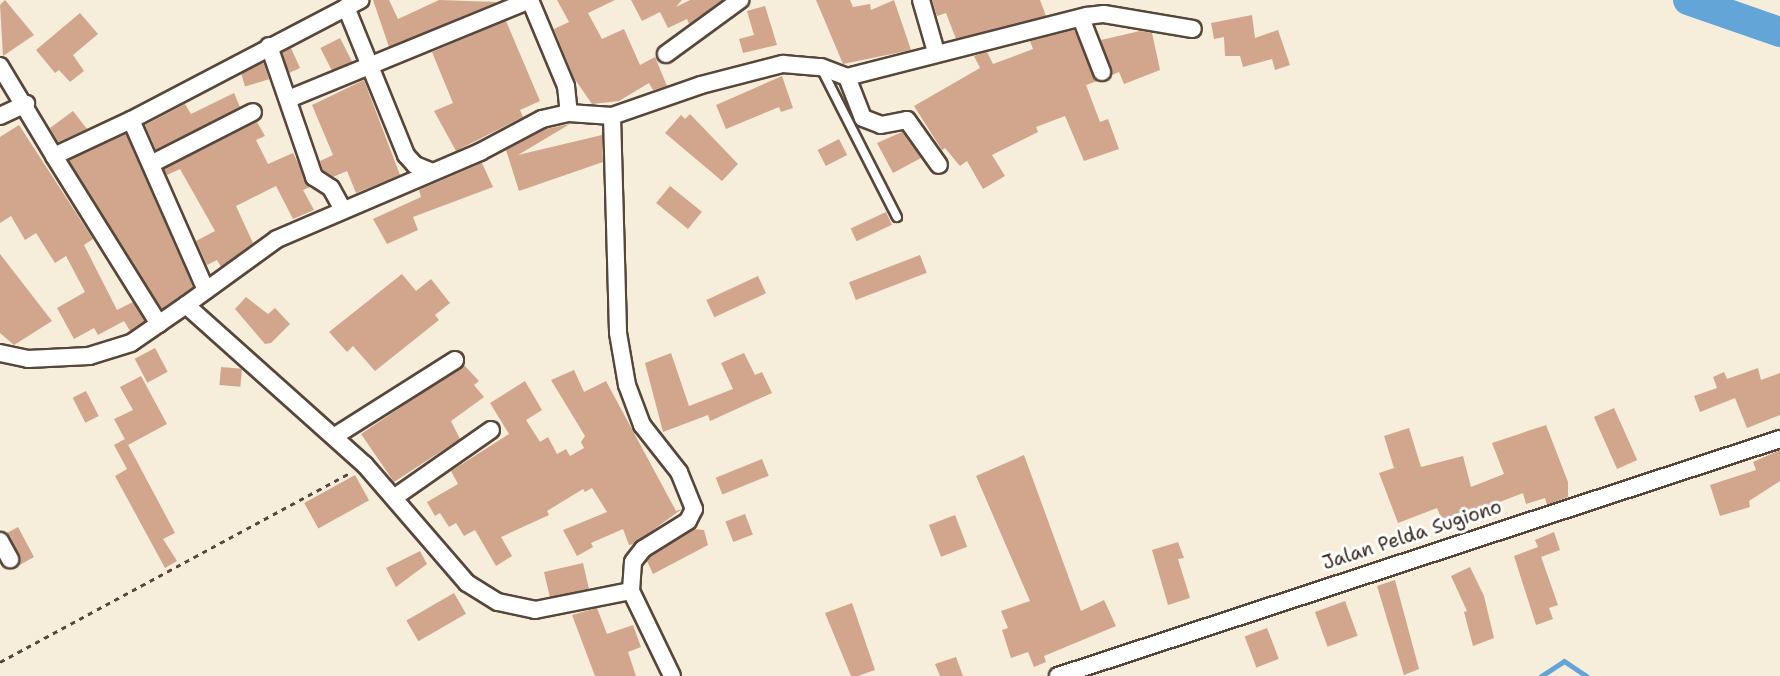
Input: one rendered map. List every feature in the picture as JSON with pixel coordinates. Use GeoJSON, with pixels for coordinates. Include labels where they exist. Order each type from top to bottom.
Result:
{"type":"FeatureCollection","features":[{"type":"Feature","properties":{"kind":"street"},"geometry":{"type":"LineString","coordinates":[[291,98],[370,68],[530,0],[566,86],[569,113]]}},
{"type":"Feature","properties":{"kind":"street"},"geometry":{"type":"LineString","coordinates":[[666,54],[740,0]]}},
{"type":"Feature","properties":{"kind":"street"},"geometry":{"type":"LineString","coordinates":[[921,0],[936,52]]}},
{"type":"Feature","properties":{"kind":"street"},"geometry":{"type":"LineString","coordinates":[[54,156],[131,120],[353,4],[370,68],[406,155],[415,165],[432,172]]}},
{"type":"Feature","properties":{"kind":"street"},"geometry":{"type":"LineString","coordinates":[[0,352],[28,359],[89,356],[131,344],[277,239],[432,172],[542,119],[569,113],[612,116],[701,85],[783,64],[821,67],[847,78],[936,52],[1104,14],[1194,29]]}},
{"type":"Feature","properties":{"kind":"street"},"geometry":{"type":"LineString","coordinates":[[1081,18],[1102,72]]}},
{"type":"Feature","properties":{"kind":"street"},"geometry":{"type":"LineString","coordinates":[[269,46],[291,98],[314,177],[331,188],[343,210]]}},
{"type":"Feature","properties":{"kind":"street"},"geometry":{"type":"LineString","coordinates":[[0,66],[26,104],[54,156],[159,324]]}},
{"type":"Feature","properties":{"kind":"street"},"geometry":{"type":"LineString","coordinates":[[847,78],[863,118],[881,125],[907,120],[939,165]]}},
{"type":"Feature","properties":{"kind":"street"},"geometry":{"type":"LineString","coordinates":[[0,116],[26,104]]}},
{"type":"Feature","properties":{"kind":"street"},"geometry":{"type":"LineString","coordinates":[[153,163],[253,112]]}},
{"type":"Feature","properties":{"kind":"street"},"geometry":{"type":"LineString","coordinates":[[612,116],[618,333],[626,386],[642,425],[679,472],[694,509],[688,521],[643,549],[633,562],[631,590],[672,676]]}},
{"type":"Feature","properties":{"kind":"street"},"geometry":{"type":"LineString","coordinates":[[131,120],[153,163],[206,290]]}},
{"type":"Feature","properties":{"kind":"street"},"geometry":{"type":"LineString","coordinates":[[186,305],[285,397],[335,436],[365,465],[467,583],[498,602],[535,610],[631,590]]}},
{"type":"Feature","properties":{"kind":"street"},"geometry":{"type":"LineString","coordinates":[[335,436],[455,360]]}},
{"type":"Feature","properties":{"kind":"street"},"geometry":{"type":"LineString","coordinates":[[394,497],[491,430]]}},
{"type":"Feature","properties":{"kind":"street","name":"Jalan Pelda Sugiono"},"geometry":{"type":"LineString","coordinates":[[1058,676],[1780,439]]}},
{"type":"Feature","properties":{"kind":"street"},"geometry":{"type":"LineString","coordinates":[[0,541],[10,559]]}},
{"type":"Feature","properties":{"kind":"lane"},"geometry":{"type":"LineString","coordinates":[[821,67],[897,217]]}},
{"type":"Feature","properties":{"kind":"path"},"geometry":{"type":"LineString","coordinates":[[0,662],[365,465]]}},
{"type":"Feature","properties":{"kind":"building"},"geometry":{"type":"Polygon","coordinates":[[[5,0],[34,35],[3,56],[0,5],[5,0]]]}},
{"type":"Feature","properties":{"kind":"building"},"geometry":{"type":"Polygon","coordinates":[[[373,0],[389,0],[398,19],[439,0],[497,2],[389,47],[373,0]]]}},
{"type":"Feature","properties":{"kind":"building"},"geometry":{"type":"Polygon","coordinates":[[[557,0],[615,0],[588,13],[602,39],[624,29],[640,65],[655,57],[667,86],[653,90],[649,83],[619,101],[592,104],[574,78],[554,29],[569,22],[557,0]]]}},
{"type":"Feature","properties":{"kind":"building"},"geometry":{"type":"Polygon","coordinates":[[[631,0],[682,0],[676,7],[690,0],[722,0],[689,24],[687,19],[668,28],[660,12],[642,21],[631,0]]]}},
{"type":"Feature","properties":{"kind":"building"},"geometry":{"type":"Polygon","coordinates":[[[816,0],[850,0],[853,7],[870,4],[871,10],[894,0],[911,50],[843,64],[816,0]]]}},
{"type":"Feature","properties":{"kind":"building"},"geometry":{"type":"Polygon","coordinates":[[[932,0],[1040,0],[1046,16],[956,39],[946,13],[937,16],[932,0]]]}},
{"type":"Feature","properties":{"kind":"building"},"geometry":{"type":"Polygon","coordinates":[[[765,6],[777,45],[743,53],[739,39],[754,35],[747,11],[765,6]]]}},
{"type":"Feature","properties":{"kind":"building"},"geometry":{"type":"Polygon","coordinates":[[[80,13],[98,34],[73,55],[84,71],[70,82],[59,70],[55,73],[36,50],[80,13]]]}},
{"type":"Feature","properties":{"kind":"building"},"geometry":{"type":"Polygon","coordinates":[[[1252,15],[1255,38],[1278,30],[1290,65],[1275,70],[1272,59],[1243,67],[1240,56],[1225,56],[1224,37],[1214,39],[1211,23],[1252,15]]]}},
{"type":"Feature","properties":{"kind":"building"},"geometry":{"type":"Polygon","coordinates":[[[506,21],[540,101],[520,110],[523,117],[456,151],[434,111],[453,103],[432,52],[506,21]]]}},
{"type":"Feature","properties":{"kind":"building"},"geometry":{"type":"Polygon","coordinates":[[[1074,30],[1097,81],[1086,85],[1100,122],[1108,119],[1119,149],[1084,161],[1065,116],[1036,127],[1038,132],[992,155],[1005,176],[983,189],[967,161],[960,166],[945,148],[942,150],[914,106],[980,68],[974,56],[987,52],[993,64],[1033,49],[1030,41],[1074,30]]]}},
{"type":"Feature","properties":{"kind":"building"},"geometry":{"type":"Polygon","coordinates":[[[1140,31],[1152,33],[1160,70],[1124,84],[1119,72],[1112,75],[1101,40],[1140,31]]]}},
{"type":"Feature","properties":{"kind":"building"},"geometry":{"type":"Polygon","coordinates":[[[340,38],[352,62],[333,72],[320,48],[340,38]]]}},
{"type":"Feature","properties":{"kind":"building"},"geometry":{"type":"Polygon","coordinates":[[[291,48],[300,68],[289,73],[282,53],[291,48]]]}},
{"type":"Feature","properties":{"kind":"building"},"geometry":{"type":"Polygon","coordinates":[[[264,63],[269,79],[245,87],[240,70],[264,63]]]}},
{"type":"Feature","properties":{"kind":"building"},"geometry":{"type":"Polygon","coordinates":[[[782,76],[793,108],[781,112],[779,107],[726,129],[716,105],[782,76]]]}},
{"type":"Feature","properties":{"kind":"building"},"geometry":{"type":"Polygon","coordinates":[[[364,80],[400,175],[356,193],[347,171],[333,177],[323,170],[320,161],[333,155],[312,105],[364,80]]]}},
{"type":"Feature","properties":{"kind":"building"},"geometry":{"type":"Polygon","coordinates":[[[234,93],[240,107],[156,150],[145,125],[185,104],[191,114],[234,93]]]}},
{"type":"Feature","properties":{"kind":"building"},"geometry":{"type":"Polygon","coordinates":[[[73,111],[87,129],[58,142],[50,128],[73,111]]]}},
{"type":"Feature","properties":{"kind":"building"},"geometry":{"type":"Polygon","coordinates":[[[690,114],[738,164],[722,181],[665,133],[681,115],[685,119],[690,114]]]}},
{"type":"Feature","properties":{"kind":"building"},"geometry":{"type":"Polygon","coordinates":[[[257,122],[265,136],[256,140],[268,164],[293,153],[310,187],[303,190],[314,210],[293,219],[276,186],[236,206],[253,243],[221,267],[217,260],[207,265],[196,241],[215,231],[180,169],[167,175],[164,169],[257,122]]]}},
{"type":"Feature","properties":{"kind":"building"},"geometry":{"type":"Polygon","coordinates":[[[570,124],[518,155],[602,135],[603,162],[519,191],[506,150],[546,129],[570,124]]]}},
{"type":"Feature","properties":{"kind":"building"},"geometry":{"type":"Polygon","coordinates":[[[19,125],[93,239],[84,245],[117,310],[133,302],[145,321],[130,331],[124,321],[98,335],[94,328],[74,339],[57,308],[85,292],[66,256],[55,263],[36,233],[25,240],[11,216],[0,223],[0,137],[19,125]]]}},
{"type":"Feature","properties":{"kind":"building"},"geometry":{"type":"Polygon","coordinates":[[[902,132],[921,158],[893,173],[877,143],[902,132]]]}},
{"type":"Feature","properties":{"kind":"building"},"geometry":{"type":"Polygon","coordinates":[[[126,134],[193,287],[162,309],[69,160],[126,134]]]}},
{"type":"Feature","properties":{"kind":"building"},"geometry":{"type":"Polygon","coordinates":[[[839,139],[847,155],[826,166],[818,150],[839,139]]]}},
{"type":"Feature","properties":{"kind":"building"},"geometry":{"type":"Polygon","coordinates":[[[482,163],[493,187],[413,217],[418,230],[387,244],[373,219],[421,197],[419,190],[482,163]]]}},
{"type":"Feature","properties":{"kind":"building"},"geometry":{"type":"Polygon","coordinates":[[[670,186],[702,212],[688,229],[656,203],[670,186]]]}},
{"type":"Feature","properties":{"kind":"building"},"geometry":{"type":"Polygon","coordinates":[[[886,212],[892,225],[857,241],[851,228],[886,212]]]}},
{"type":"Feature","properties":{"kind":"building"},"geometry":{"type":"Polygon","coordinates":[[[0,254],[52,321],[14,345],[0,333],[0,254]]]}},
{"type":"Feature","properties":{"kind":"building"},"geometry":{"type":"Polygon","coordinates":[[[920,255],[927,273],[856,300],[849,282],[920,255]]]}},
{"type":"Feature","properties":{"kind":"building"},"geometry":{"type":"Polygon","coordinates":[[[402,274],[416,291],[431,279],[450,303],[435,315],[439,320],[375,371],[353,346],[347,352],[329,332],[402,274]]]}},
{"type":"Feature","properties":{"kind":"building"},"geometry":{"type":"Polygon","coordinates":[[[758,276],[766,293],[714,317],[706,300],[758,276]]]}},
{"type":"Feature","properties":{"kind":"building"},"geometry":{"type":"Polygon","coordinates":[[[246,297],[268,314],[275,308],[290,324],[271,343],[265,344],[235,309],[246,297]]]}},
{"type":"Feature","properties":{"kind":"building"},"geometry":{"type":"Polygon","coordinates":[[[155,348],[168,372],[147,383],[135,359],[155,348]]]}},
{"type":"Feature","properties":{"kind":"building"},"geometry":{"type":"Polygon","coordinates":[[[671,353],[689,406],[733,389],[721,363],[744,353],[755,375],[762,372],[772,393],[710,421],[708,415],[663,432],[645,363],[671,353]]]}},
{"type":"Feature","properties":{"kind":"building"},"geometry":{"type":"Polygon","coordinates":[[[464,365],[479,381],[474,385],[484,397],[451,421],[460,439],[394,482],[361,434],[464,365]]]}},
{"type":"Feature","properties":{"kind":"building"},"geometry":{"type":"Polygon","coordinates":[[[221,367],[242,369],[240,387],[219,385],[221,367]]]}},
{"type":"Feature","properties":{"kind":"building"},"geometry":{"type":"Polygon","coordinates":[[[1758,368],[1761,380],[1780,373],[1780,415],[1747,428],[1735,398],[1700,412],[1694,396],[1717,388],[1713,377],[1724,372],[1727,379],[1758,368]]]}},
{"type":"Feature","properties":{"kind":"building"},"geometry":{"type":"Polygon","coordinates":[[[574,370],[584,392],[606,381],[676,511],[682,509],[634,544],[629,545],[623,529],[591,543],[593,547],[577,556],[563,530],[607,512],[592,488],[585,492],[583,489],[547,511],[549,515],[501,537],[512,556],[496,566],[475,530],[464,536],[456,523],[449,527],[440,513],[435,516],[427,502],[458,484],[451,471],[509,434],[490,403],[525,381],[542,410],[526,420],[540,442],[548,437],[557,454],[566,449],[570,456],[584,448],[581,442],[585,436],[551,380],[574,370]]]}},
{"type":"Feature","properties":{"kind":"building"},"geometry":{"type":"Polygon","coordinates":[[[141,376],[167,424],[128,445],[114,419],[133,410],[120,387],[141,376]]]}},
{"type":"Feature","properties":{"kind":"building"},"geometry":{"type":"Polygon","coordinates":[[[86,391],[99,416],[85,423],[73,398],[86,391]]]}},
{"type":"Feature","properties":{"kind":"building"},"geometry":{"type":"Polygon","coordinates":[[[1614,408],[1637,460],[1617,469],[1594,417],[1614,408]]]}},
{"type":"Feature","properties":{"kind":"building"},"geometry":{"type":"Polygon","coordinates":[[[1546,425],[1568,482],[1568,497],[1547,505],[1545,498],[1526,504],[1523,493],[1471,513],[1470,509],[1442,520],[1437,508],[1398,523],[1379,473],[1394,468],[1384,436],[1409,428],[1421,467],[1463,456],[1471,487],[1504,474],[1492,443],[1546,425]]]}},
{"type":"Feature","properties":{"kind":"building"},"geometry":{"type":"Polygon","coordinates":[[[125,439],[175,533],[163,539],[177,561],[165,568],[115,476],[127,469],[114,445],[125,439]]]}},
{"type":"Feature","properties":{"kind":"building"},"geometry":{"type":"Polygon","coordinates":[[[1780,450],[1780,481],[1749,501],[1750,507],[1720,516],[1710,485],[1756,470],[1753,462],[1780,450]]]}},
{"type":"Feature","properties":{"kind":"building"},"geometry":{"type":"Polygon","coordinates":[[[1024,455],[1081,611],[1104,600],[1116,626],[1044,656],[1046,662],[1034,667],[1028,652],[1011,658],[1002,630],[1008,628],[1001,611],[1030,601],[976,476],[1024,455]]]}},
{"type":"Feature","properties":{"kind":"building"},"geometry":{"type":"Polygon","coordinates":[[[762,459],[769,476],[722,494],[716,478],[762,459]]]}},
{"type":"Feature","properties":{"kind":"building"},"geometry":{"type":"Polygon","coordinates":[[[355,475],[369,500],[318,528],[304,503],[355,475]]]}},
{"type":"Feature","properties":{"kind":"building"},"geometry":{"type":"Polygon","coordinates":[[[745,514],[753,535],[733,542],[725,522],[745,514]]]}},
{"type":"Feature","properties":{"kind":"building"},"geometry":{"type":"Polygon","coordinates":[[[955,515],[967,547],[941,557],[929,525],[955,515]]]}},
{"type":"Feature","properties":{"kind":"building"},"geometry":{"type":"Polygon","coordinates":[[[18,527],[34,557],[16,567],[19,555],[7,533],[18,527]]]}},
{"type":"Feature","properties":{"kind":"building"},"geometry":{"type":"Polygon","coordinates":[[[694,529],[704,530],[708,545],[653,574],[647,561],[650,557],[694,529]]]}},
{"type":"Feature","properties":{"kind":"building"},"geometry":{"type":"Polygon","coordinates":[[[1554,532],[1560,550],[1541,557],[1558,605],[1549,608],[1553,619],[1536,625],[1514,556],[1538,547],[1535,540],[1554,532]]]}},
{"type":"Feature","properties":{"kind":"building"},"geometry":{"type":"Polygon","coordinates":[[[1178,542],[1184,558],[1178,559],[1190,598],[1168,605],[1152,550],[1178,542]]]}},
{"type":"Feature","properties":{"kind":"building"},"geometry":{"type":"Polygon","coordinates":[[[420,551],[427,564],[396,587],[386,568],[420,551]]]}},
{"type":"Feature","properties":{"kind":"building"},"geometry":{"type":"Polygon","coordinates":[[[583,563],[589,589],[550,598],[544,572],[583,563]]]}},
{"type":"Feature","properties":{"kind":"building"},"geometry":{"type":"Polygon","coordinates":[[[1470,567],[1484,596],[1494,638],[1473,646],[1464,612],[1467,611],[1451,576],[1470,567]]]}},
{"type":"Feature","properties":{"kind":"building"},"geometry":{"type":"Polygon","coordinates":[[[1395,580],[1419,669],[1404,675],[1377,586],[1395,580]]]}},
{"type":"Feature","properties":{"kind":"building"},"geometry":{"type":"Polygon","coordinates":[[[454,593],[466,614],[418,641],[406,620],[454,593]]]}},
{"type":"Feature","properties":{"kind":"building"},"geometry":{"type":"Polygon","coordinates":[[[1345,601],[1358,636],[1328,647],[1315,612],[1345,601]]]}},
{"type":"Feature","properties":{"kind":"building"},"geometry":{"type":"Polygon","coordinates":[[[852,603],[875,670],[858,676],[851,676],[825,613],[852,603]]]}},
{"type":"Feature","properties":{"kind":"building"},"geometry":{"type":"Polygon","coordinates":[[[597,608],[607,634],[633,625],[641,647],[628,652],[636,676],[595,676],[572,615],[597,608]]]}},
{"type":"Feature","properties":{"kind":"building"},"geometry":{"type":"Polygon","coordinates":[[[1267,628],[1279,659],[1256,667],[1245,637],[1267,628]]]}},
{"type":"Feature","properties":{"kind":"building"},"geometry":{"type":"Polygon","coordinates":[[[956,657],[963,676],[940,676],[935,664],[956,657]]]}},
{"type":"Feature","properties":{"kind":"waterway"},"geometry":{"type":"LineString","coordinates":[[1688,0],[1780,32]]}},
{"type":"Feature","properties":{"kind":"waterway"},"geometry":{"type":"LineString","coordinates":[[1541,676],[1564,661],[1586,676]]}}]}
